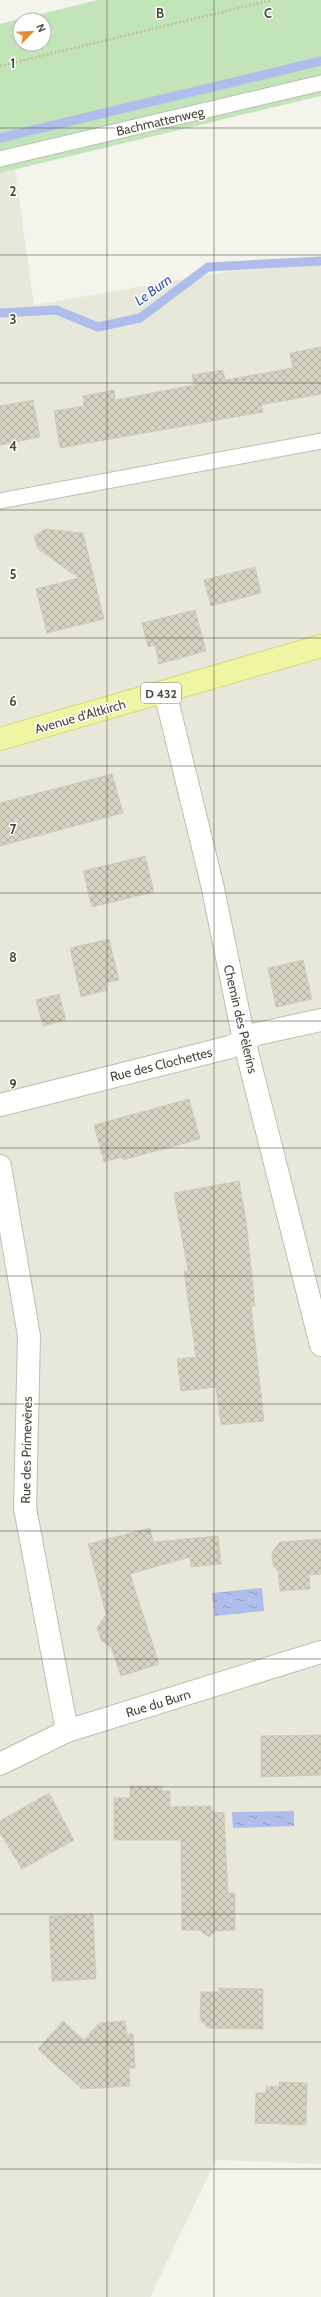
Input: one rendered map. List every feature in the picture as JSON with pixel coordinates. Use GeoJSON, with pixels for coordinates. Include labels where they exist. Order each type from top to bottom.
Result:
{"type":"FeatureCollection","features":[{"type":"Feature","properties":{"kind":"main road","name":"Avenue d'Altkirch"},"geometry":{"type":"LineString","coordinates":[[0,739],[321,646]]}},
{"type":"Feature","properties":{"kind":"street","name":"Chemin des Pèlerins"},"geometry":{"type":"LineString","coordinates":[[165,692],[212,884],[244,1040],[321,1345]]}},
{"type":"Feature","properties":{"kind":"street","name":"Rue des Clochettes"},"geometry":{"type":"LineString","coordinates":[[0,1105],[230,1046],[257,1034],[321,1020]]}},
{"type":"Feature","properties":{"kind":"street","name":"Rue des Primevères"},"geometry":{"type":"LineString","coordinates":[[0,1166],[29,1336],[25,1508],[67,1731]]}},
{"type":"Feature","properties":{"kind":"street","name":"Rue du Burn"},"geometry":{"type":"LineString","coordinates":[[0,1764],[67,1731],[321,1652]]}},
{"type":"Feature","properties":{"kind":"lane","name":"Bachmattenweg"},"geometry":{"type":"LineString","coordinates":[[0,159],[321,83]]}},
{"type":"Feature","properties":{"kind":"lane"},"geometry":{"type":"LineString","coordinates":[[0,501],[321,441]]}},
{"type":"Feature","properties":{"kind":"path"},"geometry":{"type":"LineString","coordinates":[[0,66],[272,0]]}},
{"type":"Feature","properties":{"kind":"shaded area"},"geometry":{"type":"Polygon","coordinates":[[[15,170],[34,305],[225,272],[321,265],[321,2164],[216,2160],[150,2297],[0,2297],[0,173],[15,170]]]}},
{"type":"Feature","properties":{"kind":"green space"},"geometry":{"type":"Polygon","coordinates":[[[98,0],[321,0],[321,96],[0,173],[0,24],[12,21],[12,52],[52,52],[52,12],[49,12],[98,0]]]}},
{"type":"Feature","properties":{"kind":"water"},"geometry":{"type":"Polygon","coordinates":[[[262,1588],[264,1611],[215,1616],[212,1593],[262,1588]]]}},
{"type":"Feature","properties":{"kind":"water"},"geometry":{"type":"Polygon","coordinates":[[[294,1811],[294,1826],[233,1828],[232,1812],[294,1811]]]}},
{"type":"Feature","properties":{"kind":"building"},"geometry":{"type":"Polygon","coordinates":[[[321,347],[321,394],[261,405],[263,412],[60,448],[54,411],[84,406],[83,396],[114,390],[115,400],[194,385],[192,375],[223,370],[225,380],[293,368],[290,353],[321,347]]]}},
{"type":"Feature","properties":{"kind":"building"},"geometry":{"type":"Polygon","coordinates":[[[33,400],[40,437],[0,445],[0,406],[33,400]]]}},
{"type":"Feature","properties":{"kind":"building"},"geometry":{"type":"Polygon","coordinates":[[[46,529],[83,533],[104,619],[47,633],[36,589],[79,578],[38,549],[34,536],[46,529]]]}},
{"type":"Feature","properties":{"kind":"building"},"geometry":{"type":"Polygon","coordinates":[[[255,567],[261,593],[211,606],[204,580],[255,567]]]}},
{"type":"Feature","properties":{"kind":"building"},"geometry":{"type":"Polygon","coordinates":[[[195,610],[206,651],[159,664],[155,645],[148,647],[142,623],[195,610]]]}},
{"type":"Feature","properties":{"kind":"building"},"geometry":{"type":"Polygon","coordinates":[[[112,774],[123,813],[0,846],[0,803],[112,774]]]}},
{"type":"Feature","properties":{"kind":"building"},"geometry":{"type":"Polygon","coordinates":[[[145,856],[154,892],[92,907],[83,871],[145,856]]]}},
{"type":"Feature","properties":{"kind":"building"},"geometry":{"type":"Polygon","coordinates":[[[109,939],[119,980],[105,983],[107,990],[81,997],[70,948],[109,939]]]}},
{"type":"Feature","properties":{"kind":"building"},"geometry":{"type":"Polygon","coordinates":[[[303,960],[312,999],[276,1007],[268,968],[303,960]]]}},
{"type":"Feature","properties":{"kind":"building"},"geometry":{"type":"Polygon","coordinates":[[[59,994],[66,1020],[43,1026],[36,1000],[59,994]]]}},
{"type":"Feature","properties":{"kind":"building"},"geometry":{"type":"Polygon","coordinates":[[[189,1099],[200,1139],[123,1160],[122,1157],[104,1162],[94,1125],[189,1099]]]}},
{"type":"Feature","properties":{"kind":"building"},"geometry":{"type":"Polygon","coordinates":[[[239,1181],[246,1220],[255,1306],[251,1306],[264,1421],[221,1425],[216,1387],[181,1391],[177,1359],[196,1357],[184,1271],[188,1271],[174,1193],[239,1181]]]}},
{"type":"Feature","properties":{"kind":"building"},"geometry":{"type":"Polygon","coordinates":[[[150,1528],[153,1542],[218,1536],[221,1564],[191,1567],[190,1557],[130,1574],[159,1664],[121,1676],[111,1647],[102,1641],[97,1628],[106,1614],[88,1544],[150,1528]]]}},
{"type":"Feature","properties":{"kind":"building"},"geometry":{"type":"Polygon","coordinates":[[[321,1539],[321,1574],[309,1575],[310,1589],[280,1591],[278,1571],[273,1566],[272,1552],[280,1542],[321,1539]]]}},
{"type":"Feature","properties":{"kind":"building"},"geometry":{"type":"Polygon","coordinates":[[[321,1735],[321,1775],[261,1777],[261,1736],[321,1735]]]}},
{"type":"Feature","properties":{"kind":"building"},"geometry":{"type":"Polygon","coordinates":[[[130,1786],[162,1786],[162,1791],[170,1791],[170,1807],[211,1806],[212,1812],[224,1813],[228,1893],[235,1893],[235,1930],[216,1931],[209,1937],[199,1930],[182,1930],[181,1840],[114,1840],[114,1798],[130,1798],[130,1786]]]}},
{"type":"Feature","properties":{"kind":"building"},"geometry":{"type":"Polygon","coordinates":[[[49,1793],[74,1840],[22,1869],[0,1833],[0,1821],[49,1793]]]}},
{"type":"Feature","properties":{"kind":"building"},"geometry":{"type":"Polygon","coordinates":[[[93,1914],[96,1979],[52,1981],[49,1916],[93,1914]]]}},
{"type":"Feature","properties":{"kind":"building"},"geometry":{"type":"Polygon","coordinates":[[[219,1988],[263,1989],[263,2029],[208,2028],[200,2020],[201,1992],[219,1992],[219,1988]]]}},
{"type":"Feature","properties":{"kind":"building"},"geometry":{"type":"Polygon","coordinates":[[[63,2021],[84,2040],[99,2023],[125,2021],[127,2034],[133,2034],[135,2068],[129,2068],[130,2086],[82,2089],[38,2049],[63,2021]]]}},
{"type":"Feature","properties":{"kind":"building"},"geometry":{"type":"Polygon","coordinates":[[[279,2082],[307,2083],[306,2125],[255,2123],[256,2093],[266,2093],[266,2086],[279,2087],[279,2082]]]}},
{"type":"Feature","properties":{"kind":"waterway"},"geometry":{"type":"LineString","coordinates":[[0,138],[321,61]]}},
{"type":"Feature","properties":{"kind":"waterway","name":"Le Burn"},"geometry":{"type":"LineString","coordinates":[[0,313],[56,310],[98,327],[140,318],[208,267],[321,261]]}}]}
